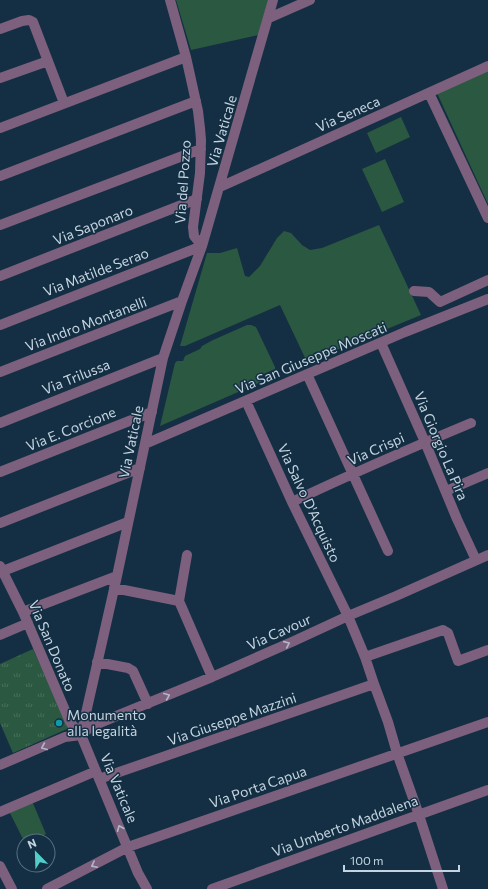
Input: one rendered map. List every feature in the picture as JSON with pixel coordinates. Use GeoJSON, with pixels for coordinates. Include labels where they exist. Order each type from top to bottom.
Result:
{"type":"FeatureCollection","features":[{"type":"Feature","properties":{"kind":"street","name":"Via del Pozzo"},"geometry":{"type":"LineString","coordinates":[[170,0],[186,57],[196,101],[200,128],[200,173],[193,227],[194,236],[202,246]]}},
{"type":"Feature","properties":{"kind":"street","name":"Via Vaticale"},"geometry":{"type":"LineString","coordinates":[[146,889],[81,735],[117,576],[163,358],[202,246],[220,188],[274,0]]}},
{"type":"Feature","properties":{"kind":"street"},"geometry":{"type":"LineString","coordinates":[[269,18],[310,0]]}},
{"type":"Feature","properties":{"kind":"street"},"geometry":{"type":"LineString","coordinates":[[0,29],[22,21],[29,20],[33,22],[64,103]]}},
{"type":"Feature","properties":{"kind":"street"},"geometry":{"type":"LineString","coordinates":[[0,128],[186,57]]}},
{"type":"Feature","properties":{"kind":"street"},"geometry":{"type":"LineString","coordinates":[[0,78],[48,61]]}},
{"type":"Feature","properties":{"kind":"street","name":"Via Seneca"},"geometry":{"type":"LineString","coordinates":[[220,188],[488,66]]}},
{"type":"Feature","properties":{"kind":"street"},"geometry":{"type":"LineString","coordinates":[[429,93],[488,218]]}},
{"type":"Feature","properties":{"kind":"street"},"geometry":{"type":"LineString","coordinates":[[0,176],[196,101]]}},
{"type":"Feature","properties":{"kind":"street"},"geometry":{"type":"LineString","coordinates":[[0,226],[201,148]]}},
{"type":"Feature","properties":{"kind":"street","name":"Via Saponaro"},"geometry":{"type":"LineString","coordinates":[[0,276],[197,199]]}},
{"type":"Feature","properties":{"kind":"street","name":"Via Matilde Serao"},"geometry":{"type":"LineString","coordinates":[[0,325],[202,246]]}},
{"type":"Feature","properties":{"kind":"street"},"geometry":{"type":"LineString","coordinates":[[414,291],[429,292],[440,302],[488,280]]}},
{"type":"Feature","properties":{"kind":"street","name":"Via San Giuseppe Moscati"},"geometry":{"type":"LineString","coordinates":[[145,444],[307,374],[488,299]]}},
{"type":"Feature","properties":{"kind":"street","name":"Via Indro Montanelli"},"geometry":{"type":"LineString","coordinates":[[0,372],[182,301]]}},
{"type":"Feature","properties":{"kind":"street","name":"Via Giorgio La Pira"},"geometry":{"type":"LineString","coordinates":[[381,343],[476,560]]}},
{"type":"Feature","properties":{"kind":"street","name":"Via Trilussa"},"geometry":{"type":"LineString","coordinates":[[0,423],[163,358]]}},
{"type":"Feature","properties":{"kind":"street"},"geometry":{"type":"LineString","coordinates":[[307,374],[388,551]]}},
{"type":"Feature","properties":{"kind":"street","name":"Via Salvo D'Acquisto"},"geometry":{"type":"LineString","coordinates":[[246,401],[292,502],[348,616],[365,657],[443,889]]}},
{"type":"Feature","properties":{"kind":"street","name":"Via E. Corcione"},"geometry":{"type":"LineString","coordinates":[[0,472],[152,412]]}},
{"type":"Feature","properties":{"kind":"street","name":"Via Crispi"},"geometry":{"type":"LineString","coordinates":[[292,502],[352,474],[471,423]]}},
{"type":"Feature","properties":{"kind":"street"},"geometry":{"type":"LineString","coordinates":[[0,523],[140,468]]}},
{"type":"Feature","properties":{"kind":"street"},"geometry":{"type":"LineString","coordinates":[[446,492],[488,473]]}},
{"type":"Feature","properties":{"kind":"street"},"geometry":{"type":"LineString","coordinates":[[2,572],[128,522]]}},
{"type":"Feature","properties":{"kind":"street","name":"Via Cavour"},"geometry":{"type":"LineString","coordinates":[[81,735],[92,726],[212,677],[488,554]]}},
{"type":"Feature","properties":{"kind":"street"},"geometry":{"type":"LineString","coordinates":[[187,555],[179,601],[212,677]]}},
{"type":"Feature","properties":{"kind":"street","name":"Via San Donato"},"geometry":{"type":"LineString","coordinates":[[2,572],[28,623],[70,722],[81,735]]}},
{"type":"Feature","properties":{"kind":"street"},"geometry":{"type":"LineString","coordinates":[[23,612],[117,576]]}},
{"type":"Feature","properties":{"kind":"street"},"geometry":{"type":"LineString","coordinates":[[114,588],[179,601]]}},
{"type":"Feature","properties":{"kind":"street"},"geometry":{"type":"LineString","coordinates":[[0,635],[28,623]]}},
{"type":"Feature","properties":{"kind":"street"},"geometry":{"type":"LineString","coordinates":[[365,657],[443,630],[448,632],[458,661],[488,650]]}},
{"type":"Feature","properties":{"kind":"street"},"geometry":{"type":"LineString","coordinates":[[97,662],[128,668],[132,671],[148,704]]}},
{"type":"Feature","properties":{"kind":"street","name":"Via Giuseppe Mazzini"},"geometry":{"type":"LineString","coordinates":[[0,812],[98,775],[374,684]]}},
{"type":"Feature","properties":{"kind":"street","name":"Via Porta Capua"},"geometry":{"type":"LineString","coordinates":[[47,889],[128,847],[488,722]]}},
{"type":"Feature","properties":{"kind":"street"},"geometry":{"type":"LineString","coordinates":[[0,765],[66,738],[81,735]]}},
{"type":"Feature","properties":{"kind":"street","name":"Via Umberto Maddalena"},"geometry":{"type":"LineString","coordinates":[[212,889],[488,790]]}},
{"type":"Feature","properties":{"kind":"street"},"geometry":{"type":"LineString","coordinates":[[0,866],[12,889]]}},
{"type":"Feature","properties":{"kind":"green space"},"geometry":{"type":"Polygon","coordinates":[[[176,0],[268,0],[258,35],[191,50],[176,0]]]}},
{"type":"Feature","properties":{"kind":"green space"},"geometry":{"type":"Polygon","coordinates":[[[488,70],[488,204],[437,93],[488,70]]]}},
{"type":"Feature","properties":{"kind":"green space"},"geometry":{"type":"Polygon","coordinates":[[[401,117],[410,137],[376,153],[367,133],[401,117]]]}},
{"type":"Feature","properties":{"kind":"green space"},"geometry":{"type":"Polygon","coordinates":[[[385,159],[404,202],[382,212],[362,169],[385,159]]]}},
{"type":"Feature","properties":{"kind":"green space"},"geometry":{"type":"Polygon","coordinates":[[[379,225],[421,315],[307,362],[280,305],[185,346],[180,346],[207,253],[220,253],[237,248],[245,276],[249,277],[260,266],[277,238],[284,231],[291,233],[302,245],[310,250],[322,248],[379,225]]]}},
{"type":"Feature","properties":{"kind":"green space"},"geometry":{"type":"Polygon","coordinates":[[[247,325],[256,327],[275,369],[259,376],[261,382],[160,426],[175,363],[177,361],[183,361],[185,356],[200,349],[202,346],[213,340],[247,325]]]}},
{"type":"Feature","properties":{"kind":"green space"},"geometry":{"type":"Polygon","coordinates":[[[33,649],[69,728],[13,753],[0,723],[0,664],[33,649]]]}},
{"type":"Feature","properties":{"kind":"green space"},"geometry":{"type":"Polygon","coordinates":[[[32,801],[46,833],[20,833],[9,811],[32,801]]]}},
{"type":"Feature","properties":{"kind":"place","name":"Monumento alla legalità"},"geometry":{"type":"Point","coordinates":[59,723]}}]}
